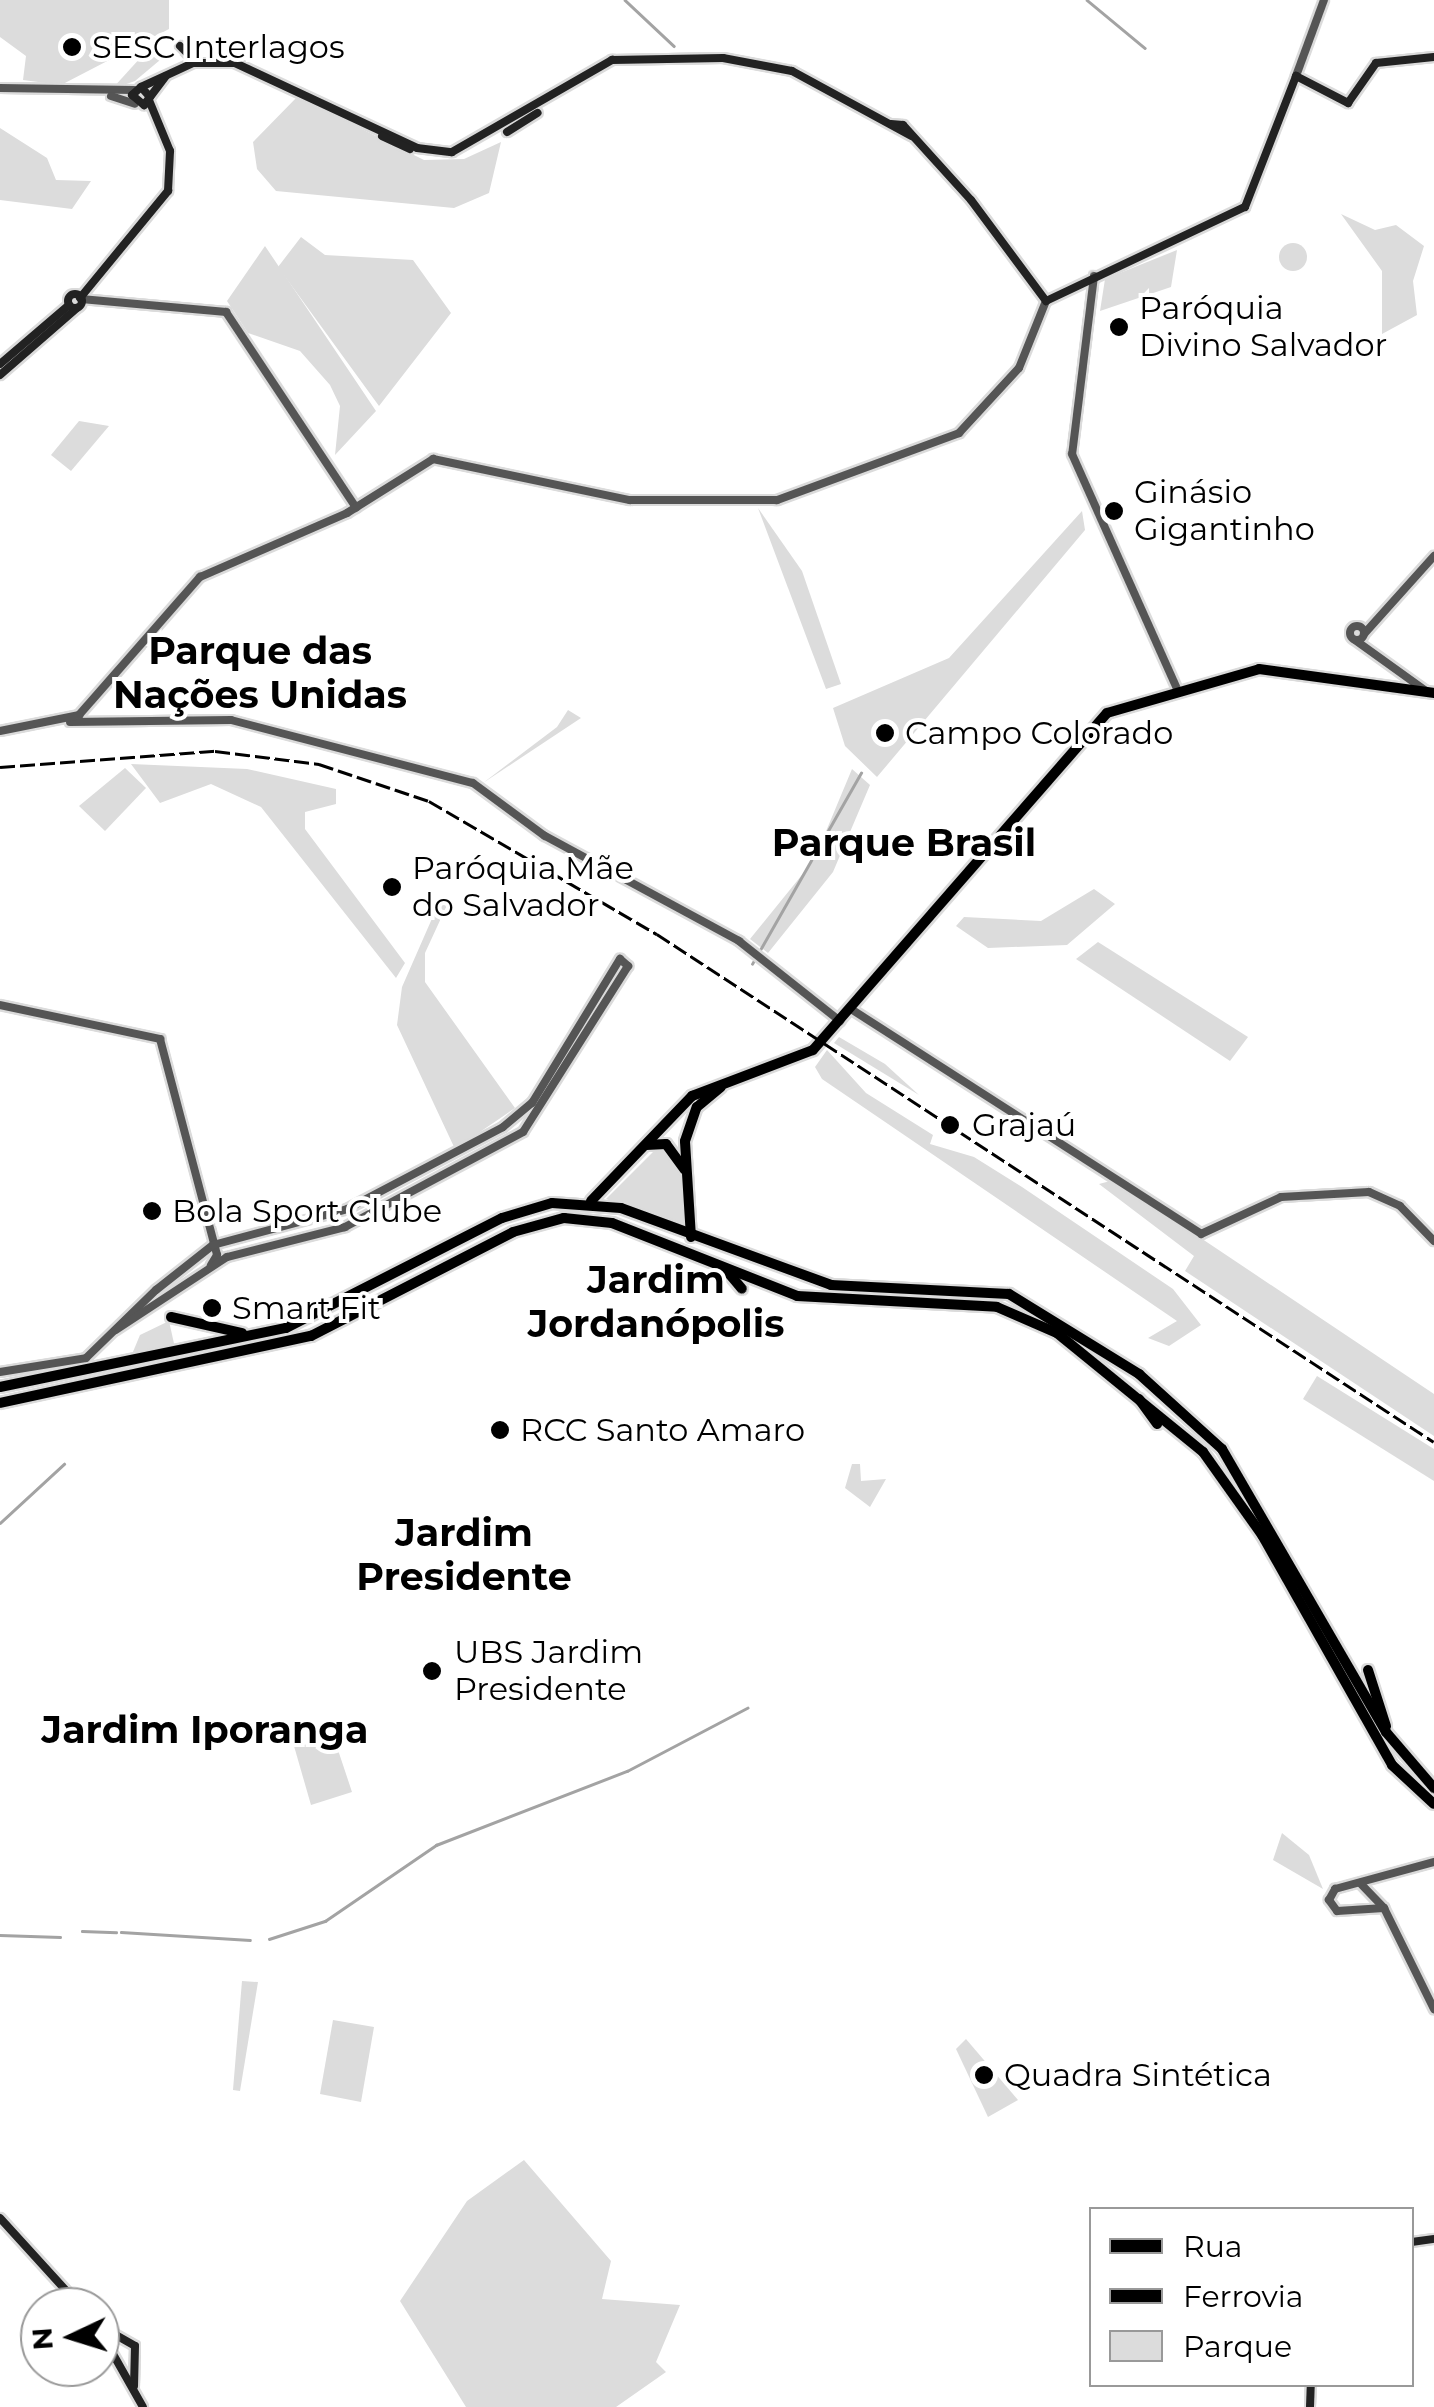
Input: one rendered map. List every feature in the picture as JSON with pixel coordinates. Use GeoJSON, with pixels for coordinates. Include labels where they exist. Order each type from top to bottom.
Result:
{"type":"FeatureCollection","features":[{"type":"Feature","properties":{"kind":"main road"},"geometry":{"type":"LineString","coordinates":[[180,46],[198,62]]}},
{"type":"Feature","properties":{"kind":"main road"},"geometry":{"type":"LineString","coordinates":[[882,123],[903,125],[1037,289],[1042,304],[1093,275],[1245,207],[1296,76],[1352,102],[1370,67],[1388,57],[1434,57]]}},
{"type":"Feature","properties":{"kind":"main road"},"geometry":{"type":"LineString","coordinates":[[136,104],[150,98],[178,70],[236,67],[404,147],[446,156],[471,152],[618,58],[723,58],[792,71],[912,136]]}},
{"type":"Feature","properties":{"kind":"main road"},"geometry":{"type":"LineString","coordinates":[[137,88],[198,62],[244,65],[430,151],[475,145],[548,103]]}},
{"type":"Feature","properties":{"kind":"main road"},"geometry":{"type":"LineString","coordinates":[[0,375],[77,302],[86,287],[164,202],[172,162],[150,98],[137,88]]}},
{"type":"Feature","properties":{"kind":"main road"},"geometry":{"type":"LineString","coordinates":[[136,104],[137,88]]}},
{"type":"Feature","properties":{"kind":"main road"},"geometry":{"type":"LineString","coordinates":[[136,104],[157,123]]}},
{"type":"Feature","properties":{"kind":"main road"},"geometry":{"type":"LineString","coordinates":[[0,364],[77,302]]}},
{"type":"Feature","properties":{"kind":"main road"},"geometry":{"type":"LineString","coordinates":[[590,1202],[692,1096],[798,1061],[851,1009],[1099,718],[1176,686],[1274,669],[1404,694],[1432,693]]}},
{"type":"Feature","properties":{"kind":"main road"},"geometry":{"type":"LineString","coordinates":[[692,1237],[696,1210],[686,1170],[694,1112],[731,1082]]}},
{"type":"Feature","properties":{"kind":"main road"},"geometry":{"type":"LineString","coordinates":[[646,1145],[666,1144],[686,1170]]}},
{"type":"Feature","properties":{"kind":"main road"},"geometry":{"type":"LineString","coordinates":[[0,1387],[309,1320],[502,1218],[590,1202],[831,1285],[1009,1294],[1140,1374],[1248,1482],[1386,1732],[1434,1788]]}},
{"type":"Feature","properties":{"kind":"main road"},"geometry":{"type":"LineString","coordinates":[[0,1402],[311,1336],[542,1222],[592,1219],[678,1245],[692,1237]]}},
{"type":"Feature","properties":{"kind":"main road"},"geometry":{"type":"LineString","coordinates":[[640,1234],[726,1270],[831,1303],[996,1307],[1057,1333],[1133,1389],[1222,1473],[1392,1765],[1434,1804]]}},
{"type":"Feature","properties":{"kind":"main road"},"geometry":{"type":"LineString","coordinates":[[726,1270],[742,1289]]}},
{"type":"Feature","properties":{"kind":"main road"},"geometry":{"type":"LineString","coordinates":[[170,1317],[258,1334]]}},
{"type":"Feature","properties":{"kind":"main road"},"geometry":{"type":"LineString","coordinates":[[1133,1389],[1156,1424]]}},
{"type":"Feature","properties":{"kind":"main road"},"geometry":{"type":"LineString","coordinates":[[1368,1670],[1386,1732]]}},
{"type":"Feature","properties":{"kind":"main road"},"geometry":{"type":"LineString","coordinates":[[0,2218],[62,2287]]}},
{"type":"Feature","properties":{"kind":"main road"},"geometry":{"type":"LineString","coordinates":[[120,2337],[126,2339],[136,2368],[134,2388]]}},
{"type":"Feature","properties":{"kind":"main road"},"geometry":{"type":"LineString","coordinates":[[120,2343],[126,2339]]}},
{"type":"Feature","properties":{"kind":"main road"},"geometry":{"type":"LineString","coordinates":[[120,2360],[136,2368]]}},
{"type":"Feature","properties":{"kind":"main road"},"geometry":{"type":"LineString","coordinates":[[120,2362],[143,2407]]}},
{"type":"Feature","properties":{"kind":"street"},"geometry":{"type":"LineString","coordinates":[[1296,76],[1324,0]]}},
{"type":"Feature","properties":{"kind":"street"},"geometry":{"type":"LineString","coordinates":[[0,88],[107,94],[137,88]]}},
{"type":"Feature","properties":{"kind":"street"},"geometry":{"type":"LineString","coordinates":[[107,94],[136,104]]}},
{"type":"Feature","properties":{"kind":"street"},"geometry":{"type":"LineString","coordinates":[[1093,275],[1072,454],[1176,686]]}},
{"type":"Feature","properties":{"kind":"street"},"geometry":{"type":"LineString","coordinates":[[77,302],[226,312],[356,508]]}},
{"type":"Feature","properties":{"kind":"street"},"geometry":{"type":"LineString","coordinates":[[82,719],[200,577],[356,508],[437,458],[630,500],[798,495],[959,433],[1019,368],[1042,304]]}},
{"type":"Feature","properties":{"kind":"street"},"geometry":{"type":"LineString","coordinates":[[1432,693],[1371,652],[1361,635],[1434,556]]}},
{"type":"Feature","properties":{"kind":"street"},"geometry":{"type":"LineString","coordinates":[[1399,672],[1404,694]]}},
{"type":"Feature","properties":{"kind":"street"},"geometry":{"type":"LineString","coordinates":[[0,731],[82,719],[231,720],[448,774],[739,941],[840,1021]]}},
{"type":"Feature","properties":{"kind":"street"},"geometry":{"type":"LineString","coordinates":[[0,1372],[86,1358],[116,1330],[213,1245],[347,1209],[522,1114],[620,959],[628,970],[523,1132],[345,1227],[211,1266],[116,1330]]}},
{"type":"Feature","properties":{"kind":"street"},"geometry":{"type":"LineString","coordinates":[[0,1005],[143,1029],[166,1052],[213,1245],[211,1266]]}},
{"type":"Feature","properties":{"kind":"street"},"geometry":{"type":"LineString","coordinates":[[851,1009],[1201,1234],[1275,1198],[1362,1192],[1392,1201],[1434,1241]]}},
{"type":"Feature","properties":{"kind":"street"},"geometry":{"type":"LineString","coordinates":[[1384,1908],[1337,1911],[1335,1889],[1434,1862]]}},
{"type":"Feature","properties":{"kind":"street"},"geometry":{"type":"LineString","coordinates":[[1363,1907],[1373,1894],[1374,1879]]}},
{"type":"Feature","properties":{"kind":"street"},"geometry":{"type":"LineString","coordinates":[[1356,1882],[1384,1908],[1434,2009]]}},
{"type":"Feature","properties":{"kind":"green space","name":"SESC Interlagos"},"geometry":{"type":"Polygon","coordinates":[[[0,0],[169,0],[169,29],[61,85],[23,80],[26,56],[0,37],[0,0]]]}},
{"type":"Feature","properties":{"kind":"green space"},"geometry":{"type":"Polygon","coordinates":[[[166,55],[135,81],[112,89],[142,56],[166,55]]]}},
{"type":"Feature","properties":{"kind":"green space"},"geometry":{"type":"Polygon","coordinates":[[[297,97],[424,160],[464,159],[501,142],[489,193],[454,208],[276,191],[257,169],[253,142],[297,97]]]}},
{"type":"Feature","properties":{"kind":"green space"},"geometry":{"type":"Polygon","coordinates":[[[0,128],[47,158],[56,180],[91,181],[72,209],[0,200],[0,128]]]}},
{"type":"Feature","properties":{"kind":"green space"},"geometry":{"type":"Polygon","coordinates":[[[1341,214],[1375,230],[1396,225],[1424,246],[1413,281],[1417,315],[1382,334],[1382,271],[1341,214]]]}},
{"type":"Feature","properties":{"kind":"green space"},"geometry":{"type":"Polygon","coordinates":[[[301,237],[325,255],[413,260],[451,313],[379,406],[278,267],[301,237]]]}},
{"type":"Feature","properties":{"kind":"green space"},"geometry":{"type":"Polygon","coordinates":[[[1293,243],[1303,247],[1307,257],[1303,267],[1293,271],[1283,267],[1279,257],[1283,247],[1293,243]]]}},
{"type":"Feature","properties":{"kind":"green space"},"geometry":{"type":"Polygon","coordinates":[[[265,246],[376,411],[335,455],[340,406],[330,385],[300,351],[248,333],[227,301],[265,246]]]}},
{"type":"Feature","properties":{"kind":"green space"},"geometry":{"type":"Polygon","coordinates":[[[1177,250],[1171,287],[1100,311],[1105,279],[1177,250]]]}},
{"type":"Feature","properties":{"kind":"green space"},"geometry":{"type":"Polygon","coordinates":[[[79,421],[109,426],[71,471],[51,455],[79,421]]]}},
{"type":"Feature","properties":{"kind":"green space"},"geometry":{"type":"Polygon","coordinates":[[[758,508],[802,571],[841,684],[826,689],[758,508]]]}},
{"type":"Feature","properties":{"kind":"green space"},"geometry":{"type":"Polygon","coordinates":[[[1082,511],[1085,530],[877,777],[845,746],[833,708],[949,658],[1082,511]]]}},
{"type":"Feature","properties":{"kind":"green space"},"geometry":{"type":"Polygon","coordinates":[[[568,710],[581,718],[483,783],[557,727],[568,710]]]}},
{"type":"Feature","properties":{"kind":"green space"},"geometry":{"type":"Polygon","coordinates":[[[131,764],[247,769],[336,789],[336,804],[305,812],[305,829],[405,963],[396,978],[261,807],[211,784],[160,803],[131,764]]]}},
{"type":"Feature","properties":{"kind":"green space"},"geometry":{"type":"Polygon","coordinates":[[[125,768],[146,788],[105,831],[79,806],[125,768]]]}},
{"type":"Feature","properties":{"kind":"green space"},"geometry":{"type":"Polygon","coordinates":[[[852,769],[870,785],[833,872],[768,953],[750,939],[814,860],[852,769]]]}},
{"type":"Feature","properties":{"kind":"green space"},"geometry":{"type":"Polygon","coordinates":[[[1094,889],[1115,904],[1067,945],[988,948],[956,926],[964,917],[1041,921],[1094,889]]]}},
{"type":"Feature","properties":{"kind":"green space"},"geometry":{"type":"Polygon","coordinates":[[[441,898],[448,903],[425,953],[425,982],[515,1108],[455,1149],[397,1025],[402,987],[441,898]]]}},
{"type":"Feature","properties":{"kind":"green space"},"geometry":{"type":"Polygon","coordinates":[[[1098,942],[1248,1037],[1230,1061],[1076,959],[1098,942]]]}},
{"type":"Feature","properties":{"kind":"green space"},"geometry":{"type":"Polygon","coordinates":[[[839,1037],[885,1064],[919,1095],[834,1043],[839,1037]]]}},
{"type":"Feature","properties":{"kind":"green space"},"geometry":{"type":"Polygon","coordinates":[[[827,1050],[866,1093],[933,1135],[930,1144],[974,1157],[1022,1187],[1173,1289],[1201,1325],[1169,1346],[1148,1338],[1177,1321],[822,1079],[815,1067],[827,1050]]]}},
{"type":"Feature","properties":{"kind":"green space"},"geometry":{"type":"Polygon","coordinates":[[[661,1144],[682,1174],[689,1231],[606,1199],[661,1144]]]}},
{"type":"Feature","properties":{"kind":"green space"},"geometry":{"type":"Polygon","coordinates":[[[1114,1180],[1434,1394],[1434,1436],[1185,1271],[1194,1256],[1099,1184],[1114,1180]]]}},
{"type":"Feature","properties":{"kind":"green space"},"geometry":{"type":"Polygon","coordinates":[[[169,1321],[175,1348],[130,1359],[140,1335],[169,1321]]]}},
{"type":"Feature","properties":{"kind":"green space"},"geometry":{"type":"Polygon","coordinates":[[[1317,1376],[1434,1449],[1434,1481],[1303,1399],[1317,1376]]]}},
{"type":"Feature","properties":{"kind":"green space"},"geometry":{"type":"Polygon","coordinates":[[[852,1464],[860,1464],[861,1481],[886,1479],[870,1507],[845,1488],[852,1464]]]}},
{"type":"Feature","properties":{"kind":"green space"},"geometry":{"type":"Polygon","coordinates":[[[335,1741],[352,1792],[311,1805],[294,1746],[335,1741]]]}},
{"type":"Feature","properties":{"kind":"green space"},"geometry":{"type":"Polygon","coordinates":[[[1282,1833],[1309,1855],[1323,1889],[1273,1860],[1282,1833]]]}},
{"type":"Feature","properties":{"kind":"green space"},"geometry":{"type":"Polygon","coordinates":[[[242,1981],[258,1982],[240,2091],[233,2090],[242,1981]]]}},
{"type":"Feature","properties":{"kind":"green space"},"geometry":{"type":"Polygon","coordinates":[[[333,2020],[374,2027],[361,2102],[320,2094],[333,2020]]]}},
{"type":"Feature","properties":{"kind":"green space"},"geometry":{"type":"Polygon","coordinates":[[[966,2039],[1018,2100],[988,2117],[956,2049],[966,2039]]]}},
{"type":"Feature","properties":{"kind":"green space"},"geometry":{"type":"Polygon","coordinates":[[[524,2160],[611,2261],[602,2299],[680,2305],[656,2362],[666,2372],[616,2407],[466,2407],[400,2301],[467,2201],[524,2160]]]}},
{"type":"Feature","properties":{"kind":"waterway"},"geometry":{"type":"LineString","coordinates":[[625,0],[674,46]]}},
{"type":"Feature","properties":{"kind":"waterway"},"geometry":{"type":"LineString","coordinates":[[1087,0],[1145,48]]}},
{"type":"Feature","properties":{"kind":"waterway"},"geometry":{"type":"LineString","coordinates":[[752,964],[861,773]]}},
{"type":"Feature","properties":{"kind":"waterway"},"geometry":{"type":"LineString","coordinates":[[0,1523],[64,1464]]}},
{"type":"Feature","properties":{"kind":"waterway"},"geometry":{"type":"LineString","coordinates":[[269,1939],[325,1921],[436,1845],[627,1771],[747,1708]]}},
{"type":"Feature","properties":{"kind":"waterway"},"geometry":{"type":"LineString","coordinates":[[82,1931],[116,1932]]}},
{"type":"Feature","properties":{"kind":"waterway"},"geometry":{"type":"LineString","coordinates":[[121,1932],[250,1940]]}},
{"type":"Feature","properties":{"kind":"waterway"},"geometry":{"type":"LineString","coordinates":[[0,1935],[60,1937]]}},
{"type":"Feature","properties":{"kind":"railway"},"geometry":{"type":"LineString","coordinates":[[0,767],[215,751],[319,764],[429,801],[657,934],[1434,1442]]}},
{"type":"Feature","properties":{"kind":"place","name":"SESC Interlagos"},"geometry":{"type":"Point","coordinates":[72,47]}},
{"type":"Feature","properties":{"kind":"place","name":"Paróquia Divino Salvador"},"geometry":{"type":"Point","coordinates":[1119,327]}},
{"type":"Feature","properties":{"kind":"place","name":"Ginásio Gigantinho"},"geometry":{"type":"Point","coordinates":[1114,511]}},
{"type":"Feature","properties":{"kind":"place","name":"Campo Colorado"},"geometry":{"type":"Point","coordinates":[885,733]}},
{"type":"Feature","properties":{"kind":"place","name":"Paróquia Mãe do Salvador"},"geometry":{"type":"Point","coordinates":[392,887]}},
{"type":"Feature","properties":{"kind":"place","name":"Grajaú"},"geometry":{"type":"Point","coordinates":[950,1125]}},
{"type":"Feature","properties":{"kind":"place","name":"Bola Sport Clube"},"geometry":{"type":"Point","coordinates":[152,1211]}},
{"type":"Feature","properties":{"kind":"place","name":"Smart Fit"},"geometry":{"type":"Point","coordinates":[212,1308]}},
{"type":"Feature","properties":{"kind":"place","name":"RCC Santo Amaro"},"geometry":{"type":"Point","coordinates":[500,1430]}},
{"type":"Feature","properties":{"kind":"place","name":"UBS Jardim Presidente"},"geometry":{"type":"Point","coordinates":[432,1671]}},
{"type":"Feature","properties":{"kind":"place","name":"Quadra Sintética"},"geometry":{"type":"Point","coordinates":[984,2075]}},
{"type":"Feature","properties":{"kind":"district","name":"Parque das Nações Unidas"},"geometry":{"type":"Point","coordinates":[260,673]}},
{"type":"Feature","properties":{"kind":"district","name":"Parque Brasil"},"geometry":{"type":"Point","coordinates":[904,843]}},
{"type":"Feature","properties":{"kind":"district","name":"Jardim Jordanópolis"},"geometry":{"type":"Point","coordinates":[656,1302]}},
{"type":"Feature","properties":{"kind":"district","name":"Jardim Presidente"},"geometry":{"type":"Point","coordinates":[464,1555]}},
{"type":"Feature","properties":{"kind":"district","name":"Jardim Iporanga"},"geometry":{"type":"Point","coordinates":[205,1730]}}]}
